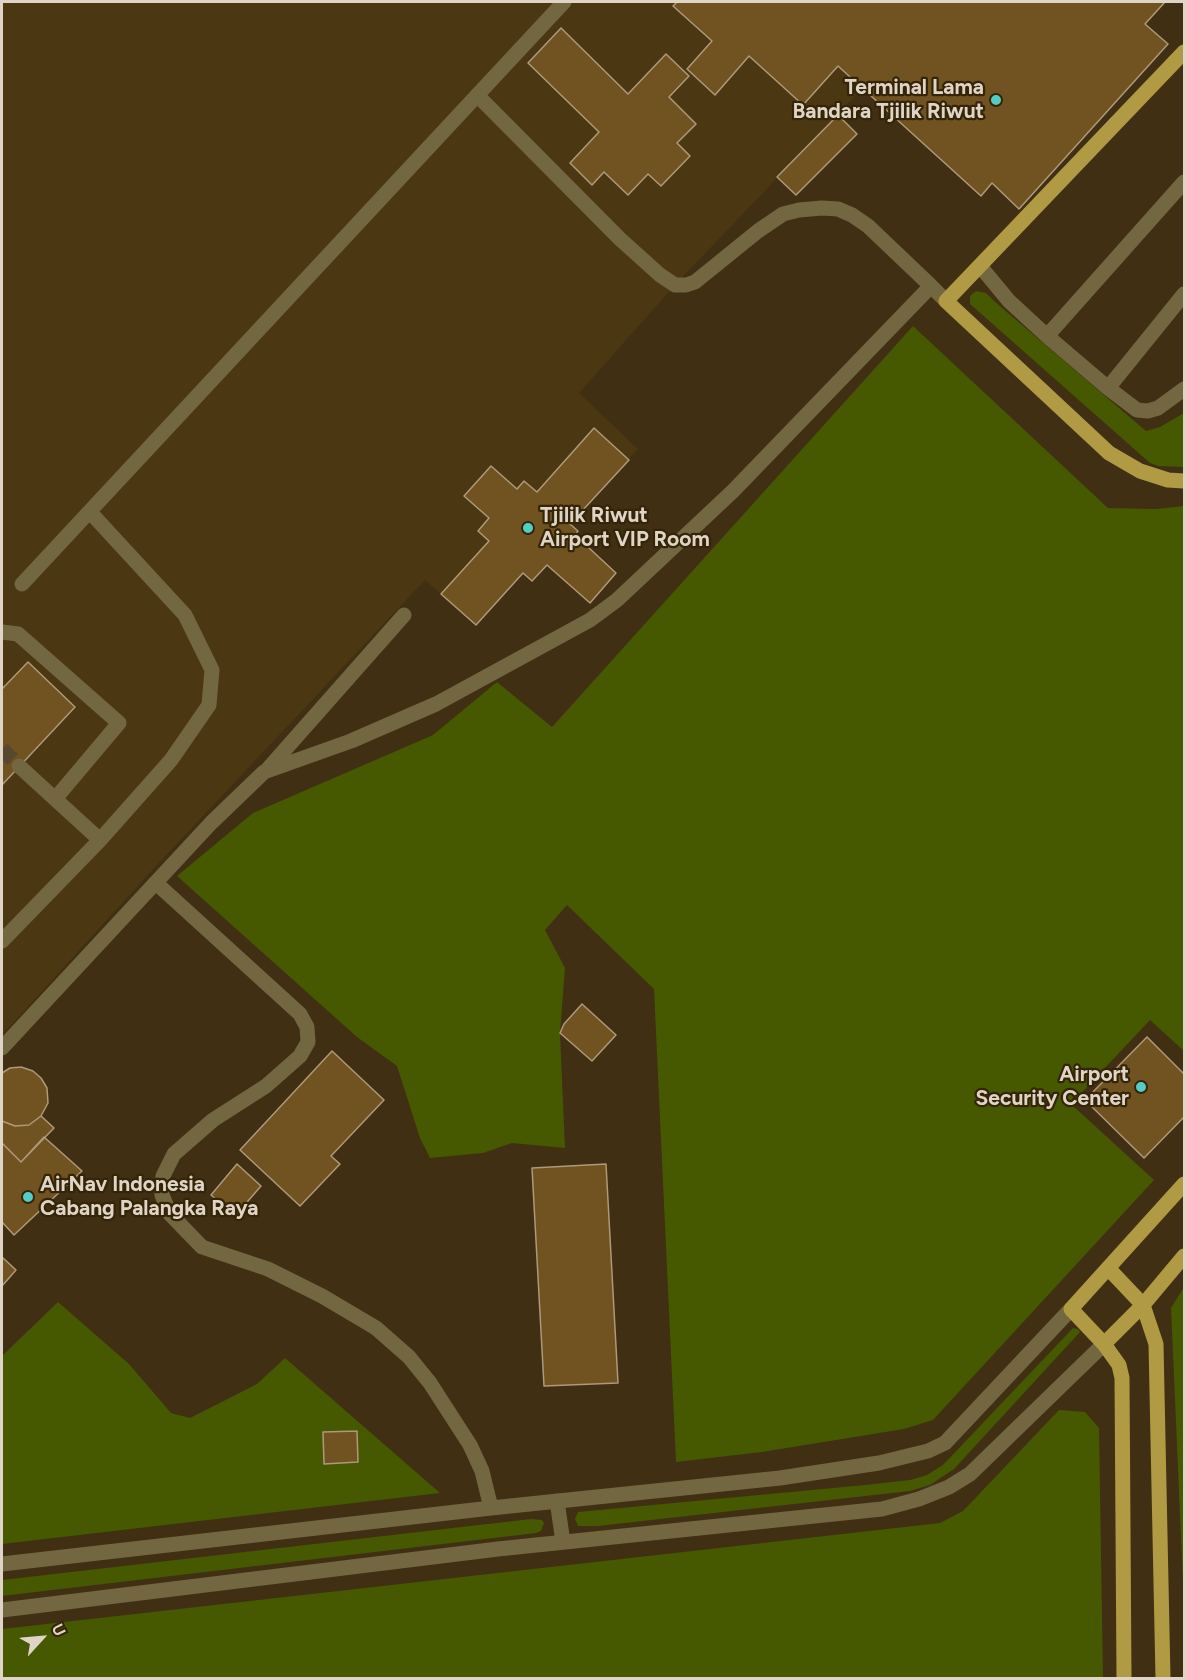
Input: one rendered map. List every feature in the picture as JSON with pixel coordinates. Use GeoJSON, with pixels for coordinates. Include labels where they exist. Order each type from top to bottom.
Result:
{"type":"FeatureCollection","features":[{"type":"Feature","properties":{"kind":"main road"},"geometry":{"type":"LineString","coordinates":[[1185,52],[946,301],[1109,453],[1140,471],[1168,480],[1185,481]]}},
{"type":"Feature","properties":{"kind":"main road"},"geometry":{"type":"LineString","coordinates":[[1124,1678],[1122,1378],[1119,1365],[1104,1344],[1071,1309],[1185,1184]]}},
{"type":"Feature","properties":{"kind":"main road"},"geometry":{"type":"LineString","coordinates":[[1104,1344],[1143,1305],[1185,1256]]}},
{"type":"Feature","properties":{"kind":"main road"},"geometry":{"type":"LineString","coordinates":[[1107,1268],[1143,1305],[1156,1344],[1163,1678]]}},
{"type":"Feature","properties":{"kind":"lane"},"geometry":{"type":"LineString","coordinates":[[22,584],[564,2]]}},
{"type":"Feature","properties":{"kind":"lane"},"geometry":{"type":"LineString","coordinates":[[477,95],[620,239],[660,275],[675,285],[695,282],[758,231],[783,214],[822,208],[852,215],[868,226],[946,301]]}},
{"type":"Feature","properties":{"kind":"lane"},"geometry":{"type":"LineString","coordinates":[[1047,336],[1185,182]]}},
{"type":"Feature","properties":{"kind":"lane"},"geometry":{"type":"LineString","coordinates":[[980,266],[1009,301],[1047,336],[1137,410],[1148,411],[1158,408],[1185,389]]}},
{"type":"Feature","properties":{"kind":"lane"},"geometry":{"type":"LineString","coordinates":[[264,772],[351,741],[436,704],[599,613],[617,600],[733,491],[931,286]]}},
{"type":"Feature","properties":{"kind":"lane"},"geometry":{"type":"LineString","coordinates":[[1108,388],[1185,294]]}},
{"type":"Feature","properties":{"kind":"lane"},"geometry":{"type":"LineString","coordinates":[[2,941],[100,840],[171,760],[209,705],[212,670],[185,615],[90,512]]}},
{"type":"Feature","properties":{"kind":"lane"},"geometry":{"type":"LineString","coordinates":[[2,1048],[211,823],[264,772],[404,615]]}},
{"type":"Feature","properties":{"kind":"lane"},"geometry":{"type":"LineString","coordinates":[[2,632],[18,634],[119,723],[55,799]]}},
{"type":"Feature","properties":{"kind":"lane"},"geometry":{"type":"LineString","coordinates":[[19,766],[100,840]]}},
{"type":"Feature","properties":{"kind":"lane"},"geometry":{"type":"LineString","coordinates":[[156,883],[300,1014],[307,1027],[308,1042],[300,1056],[266,1086],[213,1120],[174,1154],[163,1176],[162,1196],[170,1214],[202,1247],[268,1269],[322,1296],[375,1328],[409,1357],[430,1383],[470,1445],[482,1471],[491,1508]]}},
{"type":"Feature","properties":{"kind":"lane"},"geometry":{"type":"LineString","coordinates":[[2,1564],[491,1508],[780,1478],[879,1463],[928,1451],[945,1443],[1071,1309]]}},
{"type":"Feature","properties":{"kind":"lane"},"geometry":{"type":"LineString","coordinates":[[2,1610],[563,1542],[882,1509],[919,1499],[970,1474],[1104,1344]]}},
{"type":"Feature","properties":{"kind":"lane"},"geometry":{"type":"LineString","coordinates":[[557,1501],[563,1542]]}},
{"type":"Feature","properties":{"kind":"shaded area"},"geometry":{"type":"Polygon","coordinates":[[[2,2],[1165,2],[1145,24],[1168,44],[1019,209],[992,184],[981,196],[862,89],[675,285],[579,393],[638,449],[571,524],[578,531],[575,536],[616,573],[590,603],[547,565],[532,581],[522,573],[476,625],[425,580],[156,866],[2,1035],[2,2]]]}},
{"type":"Feature","properties":{"kind":"green space"},"geometry":{"type":"Polygon","coordinates":[[[976,291],[986,293],[1146,431],[1160,427],[1184,413],[1184,467],[1158,466],[1150,463],[970,304],[970,296],[976,291]]]}},
{"type":"Feature","properties":{"kind":"green space"},"geometry":{"type":"Polygon","coordinates":[[[913,326],[1108,508],[1156,509],[1184,506],[1184,1051],[1150,1020],[1071,1104],[1154,1180],[933,1420],[904,1429],[762,1452],[676,1462],[654,989],[567,905],[545,930],[565,968],[560,1033],[565,1148],[512,1143],[483,1153],[430,1158],[420,1138],[397,1066],[357,1037],[177,876],[253,813],[433,735],[497,682],[552,727],[913,326]]]}},
{"type":"Feature","properties":{"kind":"green space"},"geometry":{"type":"Polygon","coordinates":[[[1184,1287],[1184,1606],[1171,1308],[1184,1287]]]}},
{"type":"Feature","properties":{"kind":"green space"},"geometry":{"type":"Polygon","coordinates":[[[58,1302],[129,1364],[171,1413],[190,1418],[257,1384],[285,1358],[440,1493],[2,1544],[2,1356],[58,1302]]]}},
{"type":"Feature","properties":{"kind":"green space"},"geometry":{"type":"Polygon","coordinates":[[[1073,1328],[1080,1332],[954,1469],[930,1485],[910,1491],[598,1526],[578,1526],[575,1519],[578,1512],[865,1485],[910,1480],[927,1475],[943,1465],[1073,1328]]]}},
{"type":"Feature","properties":{"kind":"green space"},"geometry":{"type":"Polygon","coordinates":[[[1059,1410],[1085,1412],[1099,1428],[1103,1678],[2,1678],[2,1629],[940,1523],[963,1511],[1059,1410]]]}},
{"type":"Feature","properties":{"kind":"green space"},"geometry":{"type":"Polygon","coordinates":[[[531,1519],[542,1520],[544,1523],[541,1531],[2,1596],[2,1580],[531,1519]]]}},
{"type":"Feature","properties":{"kind":"building","name":"Terminal Lama Bandara Tjilik Riwut"},"geometry":{"type":"Polygon","coordinates":[[[677,2],[1165,2],[1145,24],[1168,44],[1019,209],[992,183],[981,196],[838,66],[803,105],[749,56],[715,95],[687,69],[712,41],[673,6],[677,2]]]}},
{"type":"Feature","properties":{"kind":"building"},"geometry":{"type":"Polygon","coordinates":[[[561,28],[628,94],[666,54],[689,76],[669,97],[696,124],[677,143],[690,156],[661,186],[648,174],[628,195],[604,172],[592,185],[570,163],[599,132],[528,63],[561,28]]]}},
{"type":"Feature","properties":{"kind":"building"},"geometry":{"type":"Polygon","coordinates":[[[838,115],[857,134],[796,195],[777,177],[838,115]]]}},
{"type":"Feature","properties":{"kind":"building","name":"Tjilik Riwut Airport VIP Room"},"geometry":{"type":"Polygon","coordinates":[[[594,428],[629,460],[570,524],[578,531],[575,535],[616,573],[590,603],[547,565],[532,581],[523,573],[476,625],[441,594],[489,541],[478,531],[489,518],[464,496],[491,466],[517,489],[524,481],[537,492],[594,428]]]}},
{"type":"Feature","properties":{"kind":"building"},"geometry":{"type":"Polygon","coordinates":[[[28,662],[75,707],[2,785],[2,689],[28,662]]]}},
{"type":"Feature","properties":{"kind":"building"},"geometry":{"type":"Polygon","coordinates":[[[582,1004],[616,1035],[592,1061],[560,1033],[564,1024],[582,1004]]]}},
{"type":"Feature","properties":{"kind":"building","name":"Airport Security Center"},"geometry":{"type":"Polygon","coordinates":[[[1147,1037],[1184,1074],[1184,1117],[1144,1158],[1085,1100],[1147,1037]]]}},
{"type":"Feature","properties":{"kind":"building"},"geometry":{"type":"Polygon","coordinates":[[[332,1051],[384,1100],[331,1156],[340,1164],[300,1206],[240,1150],[332,1051]]]}},
{"type":"Feature","properties":{"kind":"building"},"geometry":{"type":"Polygon","coordinates":[[[21,1067],[33,1071],[41,1078],[47,1088],[48,1103],[41,1116],[29,1125],[15,1126],[2,1121],[2,1073],[10,1068],[21,1067]]]}},
{"type":"Feature","properties":{"kind":"building"},"geometry":{"type":"Polygon","coordinates":[[[41,1116],[54,1128],[21,1162],[2,1143],[2,1121],[15,1126],[29,1125],[41,1116]]]}},
{"type":"Feature","properties":{"kind":"building","name":"AirNav Indonesia Cabang Palangka Raya"},"geometry":{"type":"Polygon","coordinates":[[[44,1137],[82,1171],[14,1235],[2,1222],[2,1143],[21,1162],[44,1137]]]}},
{"type":"Feature","properties":{"kind":"building"},"geometry":{"type":"Polygon","coordinates":[[[237,1164],[261,1186],[235,1216],[211,1195],[237,1164]]]}},
{"type":"Feature","properties":{"kind":"building"},"geometry":{"type":"Polygon","coordinates":[[[606,1164],[618,1383],[544,1386],[532,1168],[606,1164]]]}},
{"type":"Feature","properties":{"kind":"building"},"geometry":{"type":"Polygon","coordinates":[[[2,1257],[16,1270],[2,1286],[2,1257]]]}},
{"type":"Feature","properties":{"kind":"building"},"geometry":{"type":"Polygon","coordinates":[[[357,1431],[358,1462],[324,1464],[323,1432],[357,1431]]]}},
{"type":"Feature","properties":{"kind":"tunnel"},"geometry":{"type":"LineString","coordinates":[[2,749],[19,766]]}},
{"type":"Feature","properties":{"kind":"place","name":"Terminal Lama Bandara Tjilik Riwut"},"geometry":{"type":"Point","coordinates":[996,100]}},
{"type":"Feature","properties":{"kind":"place","name":"Tjilik Riwut Airport VIP Room"},"geometry":{"type":"Point","coordinates":[528,528]}},
{"type":"Feature","properties":{"kind":"place","name":"Airport Security Center"},"geometry":{"type":"Point","coordinates":[1141,1087]}},
{"type":"Feature","properties":{"kind":"place","name":"AirNav Indonesia Cabang Palangka Raya"},"geometry":{"type":"Point","coordinates":[28,1197]}}]}
